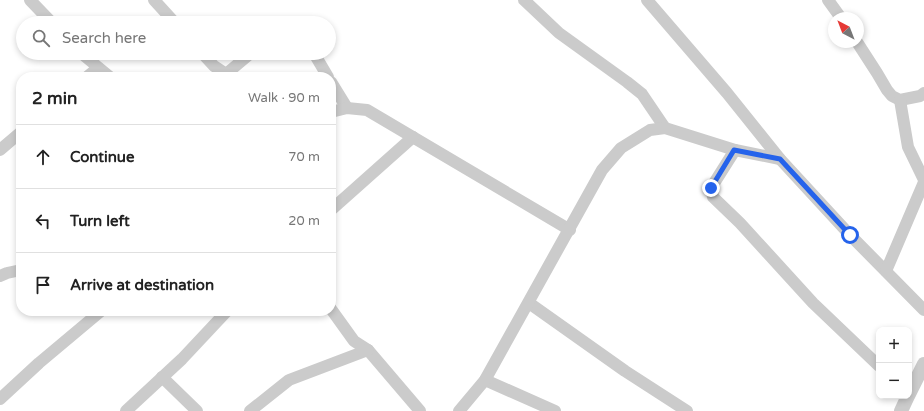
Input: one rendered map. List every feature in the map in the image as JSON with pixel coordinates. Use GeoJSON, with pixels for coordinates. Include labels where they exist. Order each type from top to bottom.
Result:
{"type":"FeatureCollection","features":[{"type":"Feature","properties":{"kind":"street"},"geometry":{"type":"LineString","coordinates":[[30,0],[45,16]]}},
{"type":"Feature","properties":{"kind":"street"},"geometry":{"type":"LineString","coordinates":[[154,0],[169,16]]}},
{"type":"Feature","properties":{"kind":"street"},"geometry":{"type":"LineString","coordinates":[[524,0],[559,33],[642,94],[665,128]]}},
{"type":"Feature","properties":{"kind":"street"},"geometry":{"type":"LineString","coordinates":[[647,0],[727,93],[780,159],[850,235],[924,310]]}},
{"type":"Feature","properties":{"kind":"street"},"geometry":{"type":"LineString","coordinates":[[828,0],[837,12]]}},
{"type":"Feature","properties":{"kind":"street"},"geometry":{"type":"LineString","coordinates":[[861,48],[892,96],[900,100],[920,96],[924,93]]}},
{"type":"Feature","properties":{"kind":"street"},"geometry":{"type":"LineString","coordinates":[[89,60],[103,72]]}},
{"type":"Feature","properties":{"kind":"street"},"geometry":{"type":"LineString","coordinates":[[208,60],[221,72]]}},
{"type":"Feature","properties":{"kind":"street"},"geometry":{"type":"LineString","coordinates":[[230,72],[243,60]]}},
{"type":"Feature","properties":{"kind":"street"},"geometry":{"type":"LineString","coordinates":[[318,60],[325,72]]}},
{"type":"Feature","properties":{"kind":"street"},"geometry":{"type":"LineString","coordinates":[[93,72],[98,68]]}},
{"type":"Feature","properties":{"kind":"street"},"geometry":{"type":"LineString","coordinates":[[336,90],[347,108]]}},
{"type":"Feature","properties":{"kind":"street"},"geometry":{"type":"LineString","coordinates":[[886,271],[924,181],[908,147],[900,100]]}},
{"type":"Feature","properties":{"kind":"street"},"geometry":{"type":"LineString","coordinates":[[336,111],[347,108],[367,110],[570,230]]}},
{"type":"Feature","properties":{"kind":"street"},"geometry":{"type":"LineString","coordinates":[[459,411],[485,380],[570,230],[602,170],[621,148],[650,130],[665,128],[734,150],[780,159]]}},
{"type":"Feature","properties":{"kind":"street"},"geometry":{"type":"LineString","coordinates":[[0,150],[16,136]]}},
{"type":"Feature","properties":{"kind":"street"},"geometry":{"type":"LineString","coordinates":[[336,206],[413,137]]}},
{"type":"Feature","properties":{"kind":"street"},"geometry":{"type":"LineString","coordinates":[[734,150],[711,188],[713,197],[740,223],[813,304],[876,363]]}},
{"type":"Feature","properties":{"kind":"street"},"geometry":{"type":"LineString","coordinates":[[0,276],[16,271]]}},
{"type":"Feature","properties":{"kind":"street"},"geometry":{"type":"LineString","coordinates":[[529,303],[625,371],[687,411]]}},
{"type":"Feature","properties":{"kind":"street"},"geometry":{"type":"LineString","coordinates":[[0,399],[39,363],[95,316]]}},
{"type":"Feature","properties":{"kind":"street"},"geometry":{"type":"LineString","coordinates":[[126,411],[206,334],[222,316]]}},
{"type":"Feature","properties":{"kind":"street"},"geometry":{"type":"LineString","coordinates":[[336,316],[354,341],[368,350],[420,411]]}},
{"type":"Feature","properties":{"kind":"street"},"geometry":{"type":"LineString","coordinates":[[250,411],[289,380],[368,350]]}},
{"type":"Feature","properties":{"kind":"street"},"geometry":{"type":"LineString","coordinates":[[912,387],[924,364]]}},
{"type":"Feature","properties":{"kind":"street"},"geometry":{"type":"LineString","coordinates":[[162,377],[197,411]]}},
{"type":"Feature","properties":{"kind":"street"},"geometry":{"type":"LineString","coordinates":[[485,380],[554,411]]}},
{"type":"Feature","properties":{"kind":"street"},"geometry":{"type":"LineString","coordinates":[[901,411],[906,399]]}},
{"type":"Feature","properties":{"kind":"route"},"geometry":{"type":"LineString","coordinates":[[711,188],[734,150],[780,159],[850,235]]}}]}
